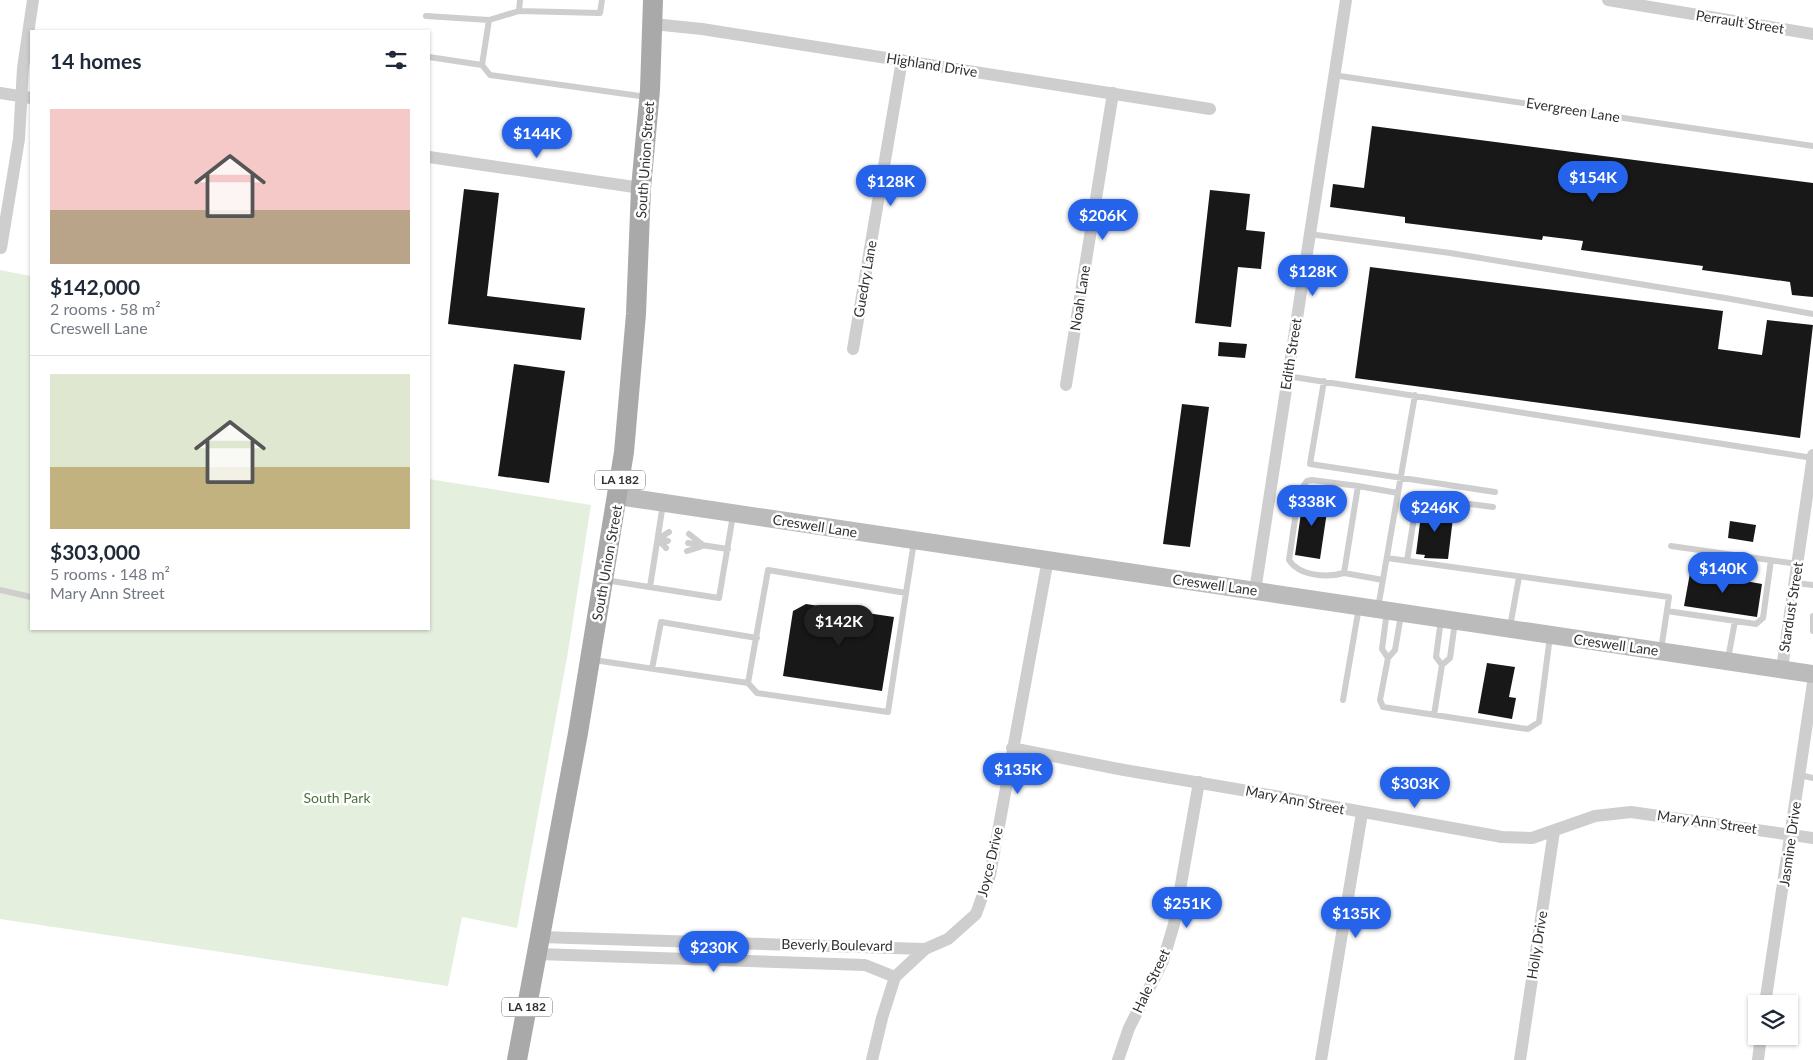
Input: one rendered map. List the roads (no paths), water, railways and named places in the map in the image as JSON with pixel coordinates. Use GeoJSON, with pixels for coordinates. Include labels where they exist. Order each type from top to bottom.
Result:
{"type":"FeatureCollection","features":[{"type":"Feature","properties":{"kind":"main road","name":"South Union Street"},"geometry":{"type":"LineString","coordinates":[[517,1060],[618,496],[636,314],[641,188],[649,98],[653,0]]}},
{"type":"Feature","properties":{"kind":"main road","name":"Creswell Lane"},"geometry":{"type":"LineString","coordinates":[[618,496],[1813,674]]}},
{"type":"Feature","properties":{"kind":"street"},"geometry":{"type":"LineString","coordinates":[[1,248],[27,97],[24,68],[33,0]]}},
{"type":"Feature","properties":{"kind":"street","name":"Edith Street"},"geometry":{"type":"LineString","coordinates":[[1255,591],[1346,0]]}},
{"type":"Feature","properties":{"kind":"street","name":"Perrault Street"},"geometry":{"type":"LineString","coordinates":[[1608,0],[1813,34]]}},
{"type":"Feature","properties":{"kind":"street","name":"Highland Drive"},"geometry":{"type":"LineString","coordinates":[[653,24],[702,29],[1210,108]]}},
{"type":"Feature","properties":{"kind":"street","name":"Guedry Lane"},"geometry":{"type":"LineString","coordinates":[[853,349],[902,60]]}},
{"type":"Feature","properties":{"kind":"street"},"geometry":{"type":"LineString","coordinates":[[0,94],[27,97]]}},
{"type":"Feature","properties":{"kind":"street","name":"Noah Lane"},"geometry":{"type":"LineString","coordinates":[[1066,385],[1113,94]]}},
{"type":"Feature","properties":{"kind":"street"},"geometry":{"type":"LineString","coordinates":[[430,157],[641,188]]}},
{"type":"Feature","properties":{"kind":"street","name":"Stardust Street"},"geometry":{"type":"LineString","coordinates":[[1782,669],[1813,457]]}},
{"type":"Feature","properties":{"kind":"street","name":"Joyce Drive"},"geometry":{"type":"LineString","coordinates":[[895,977],[925,949],[948,939],[976,914],[990,875],[1048,559]]}},
{"type":"Feature","properties":{"kind":"street","name":"Jasmine Drive"},"geometry":{"type":"LineString","coordinates":[[1766,995],[1813,683]]}},
{"type":"Feature","properties":{"kind":"street","name":"Mary Ann Street"},"geometry":{"type":"LineString","coordinates":[[1012,748],[1105,767],[1199,782],[1502,837],[1532,838],[1594,816],[1631,812],[1813,838]]}},
{"type":"Feature","properties":{"kind":"street","name":"Hale Street"},"geometry":{"type":"LineString","coordinates":[[1118,1060],[1129,1028],[1163,961],[1174,924],[1199,782]]}},
{"type":"Feature","properties":{"kind":"street"},"geometry":{"type":"LineString","coordinates":[[1321,1060],[1362,812]]}},
{"type":"Feature","properties":{"kind":"street","name":"Holly Drive"},"geometry":{"type":"LineString","coordinates":[[1520,1060],[1554,831]]}},
{"type":"Feature","properties":{"kind":"street","name":"Beverly Boulevard"},"geometry":{"type":"LineString","coordinates":[[538,945],[865,946],[925,949]]}},
{"type":"Feature","properties":{"kind":"street","name":"Beverly Boulevard"},"geometry":{"type":"LineString","coordinates":[[538,945],[866,966],[895,977]]}},
{"type":"Feature","properties":{"kind":"street"},"geometry":{"type":"LineString","coordinates":[[865,946],[866,966]]}},
{"type":"Feature","properties":{"kind":"street"},"geometry":{"type":"LineString","coordinates":[[872,1060],[882,1018],[895,977]]}},
{"type":"Feature","properties":{"kind":"street"},"geometry":{"type":"LineString","coordinates":[[1761,1045],[1762,1059]]}},
{"type":"Feature","properties":{"kind":"lane"},"geometry":{"type":"LineString","coordinates":[[519,11],[520,0]]}},
{"type":"Feature","properties":{"kind":"lane"},"geometry":{"type":"LineString","coordinates":[[426,16],[489,20],[519,11],[600,13],[602,0]]}},
{"type":"Feature","properties":{"kind":"lane"},"geometry":{"type":"LineString","coordinates":[[482,65],[489,20]]}},
{"type":"Feature","properties":{"kind":"lane"},"geometry":{"type":"LineString","coordinates":[[430,56],[482,65],[490,75],[649,98]]}},
{"type":"Feature","properties":{"kind":"lane","name":"Evergreen Lane"},"geometry":{"type":"LineString","coordinates":[[1334,74],[1813,146]]}},
{"type":"Feature","properties":{"kind":"lane"},"geometry":{"type":"LineString","coordinates":[[1309,234],[1450,253],[1731,298],[1813,314]]}},
{"type":"Feature","properties":{"kind":"lane"},"geometry":{"type":"LineString","coordinates":[[1288,376],[1813,457]]}},
{"type":"Feature","properties":{"kind":"lane"},"geometry":{"type":"LineString","coordinates":[[1324,381],[1310,464],[1495,492]]}},
{"type":"Feature","properties":{"kind":"lane"},"geometry":{"type":"LineString","coordinates":[[1415,396],[1383,580],[1396,650],[1388,658],[1381,704],[1383,707],[1520,728],[1528,729],[1534,727],[1538,722],[1550,635]]}},
{"type":"Feature","properties":{"kind":"lane"},"geometry":{"type":"LineString","coordinates":[[1383,580],[1344,573],[1327,575],[1305,572],[1292,565],[1289,560],[1299,492],[1307,481],[1312,480],[1398,493]]}},
{"type":"Feature","properties":{"kind":"lane"},"geometry":{"type":"LineString","coordinates":[[1344,573],[1358,486]]}},
{"type":"Feature","properties":{"kind":"lane"},"geometry":{"type":"LineString","coordinates":[[1407,561],[1417,499],[1424,498],[1493,507]]}},
{"type":"Feature","properties":{"kind":"lane"},"geometry":{"type":"LineString","coordinates":[[650,587],[663,503]]}},
{"type":"Feature","properties":{"kind":"lane"},"geometry":{"type":"LineString","coordinates":[[604,579],[719,598],[734,514]]}},
{"type":"Feature","properties":{"kind":"lane"},"geometry":{"type":"LineString","coordinates":[[658,539],[669,532]]}},
{"type":"Feature","properties":{"kind":"lane"},"geometry":{"type":"LineString","coordinates":[[689,534],[704,546]]}},
{"type":"Feature","properties":{"kind":"lane"},"geometry":{"type":"LineString","coordinates":[[658,539],[667,544]]}},
{"type":"Feature","properties":{"kind":"lane"},"geometry":{"type":"LineString","coordinates":[[590,659],[748,683],[756,693],[888,712],[914,541]]}},
{"type":"Feature","properties":{"kind":"lane"},"geometry":{"type":"LineString","coordinates":[[688,543],[728,549]]}},
{"type":"Feature","properties":{"kind":"lane"},"geometry":{"type":"LineString","coordinates":[[687,551],[704,546]]}},
{"type":"Feature","properties":{"kind":"lane"},"geometry":{"type":"LineString","coordinates":[[1671,546],[1798,564]]}},
{"type":"Feature","properties":{"kind":"lane"},"geometry":{"type":"LineString","coordinates":[[1387,558],[1669,597],[1661,651]]}},
{"type":"Feature","properties":{"kind":"lane"},"geometry":{"type":"LineString","coordinates":[[1667,611],[1756,624],[1762,618],[1771,560]]}},
{"type":"Feature","properties":{"kind":"lane"},"geometry":{"type":"LineString","coordinates":[[748,683],[768,570],[906,593]]}},
{"type":"Feature","properties":{"kind":"lane"},"geometry":{"type":"LineString","coordinates":[[1510,629],[1520,577]]}},
{"type":"Feature","properties":{"kind":"lane"},"geometry":{"type":"LineString","coordinates":[[1795,583],[1813,585]]}},
{"type":"Feature","properties":{"kind":"lane"},"geometry":{"type":"LineString","coordinates":[[0,590],[30,597]]}},
{"type":"Feature","properties":{"kind":"lane"},"geometry":{"type":"LineString","coordinates":[[1344,700],[1359,607]]}},
{"type":"Feature","properties":{"kind":"lane"},"geometry":{"type":"LineString","coordinates":[[1388,658],[1382,649],[1389,611]]}},
{"type":"Feature","properties":{"kind":"lane"},"geometry":{"type":"LineString","coordinates":[[1813,616],[1813,631]]}},
{"type":"Feature","properties":{"kind":"lane"},"geometry":{"type":"LineString","coordinates":[[1442,665],[1436,657],[1448,620]]}},
{"type":"Feature","properties":{"kind":"lane"},"geometry":{"type":"LineString","coordinates":[[1434,715],[1442,665],[1450,658],[1448,620]]}},
{"type":"Feature","properties":{"kind":"lane"},"geometry":{"type":"LineString","coordinates":[[1728,661],[1735,621]]}},
{"type":"Feature","properties":{"kind":"lane"},"geometry":{"type":"LineString","coordinates":[[652,669],[661,622],[757,638]]}},
{"type":"Feature","properties":{"kind":"lane"},"geometry":{"type":"LineString","coordinates":[[1800,775],[1813,778]]}},
{"type":"Feature","properties":{"kind":"park label","name":"South Park"},"geometry":{"type":"Point","coordinates":[337,798]}}]}
